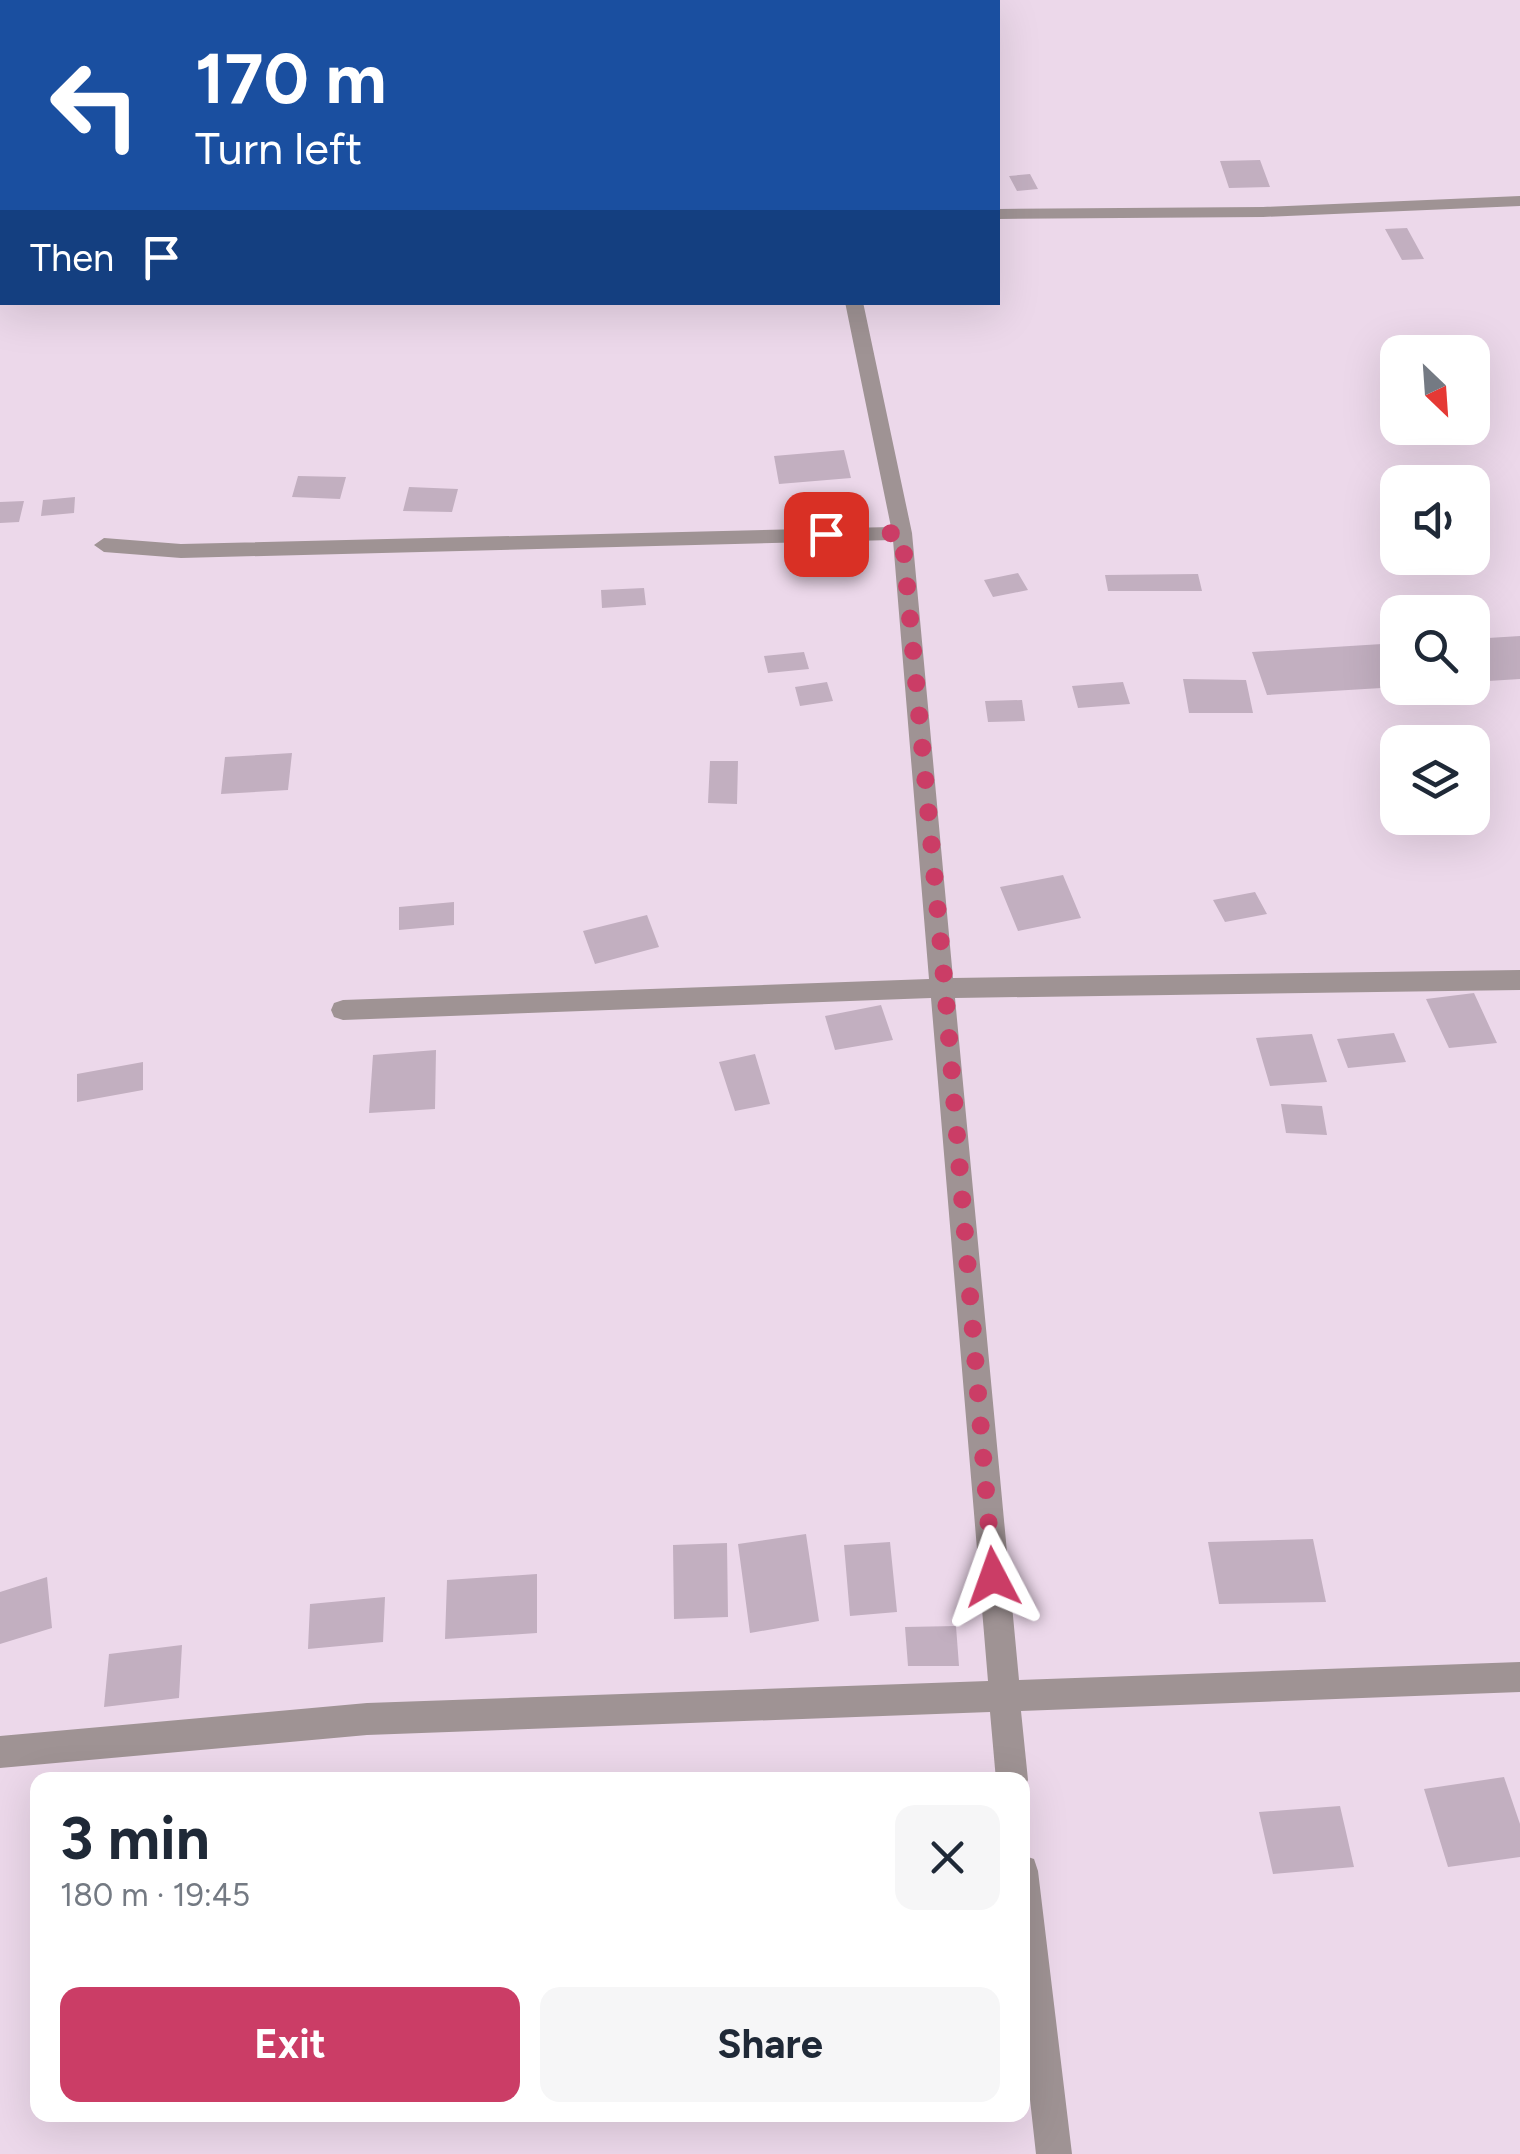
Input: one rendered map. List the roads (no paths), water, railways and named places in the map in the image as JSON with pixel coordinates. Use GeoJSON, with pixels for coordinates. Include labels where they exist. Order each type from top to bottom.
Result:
{"type":"FeatureCollection","features":[{"type":"Feature","properties":{"kind":"street"},"geometry":{"type":"LineString","coordinates":[[1000,214],[1263,212],[1520,201]]}},
{"type":"Feature","properties":{"kind":"street"},"geometry":{"type":"LineString","coordinates":[[855,305],[902,533],[1011,1772]]}},
{"type":"Feature","properties":{"kind":"street"},"geometry":{"type":"LineString","coordinates":[[104,546],[182,551],[902,533]]}},
{"type":"Feature","properties":{"kind":"street"},"geometry":{"type":"LineString","coordinates":[[343,1010],[945,988],[1520,980]]}},
{"type":"Feature","properties":{"kind":"street"},"geometry":{"type":"LineString","coordinates":[[0,1752],[367,1718],[1520,1677]]}},
{"type":"Feature","properties":{"kind":"street"},"geometry":{"type":"LineString","coordinates":[[1030,1942],[1054,2154]]}}]}
